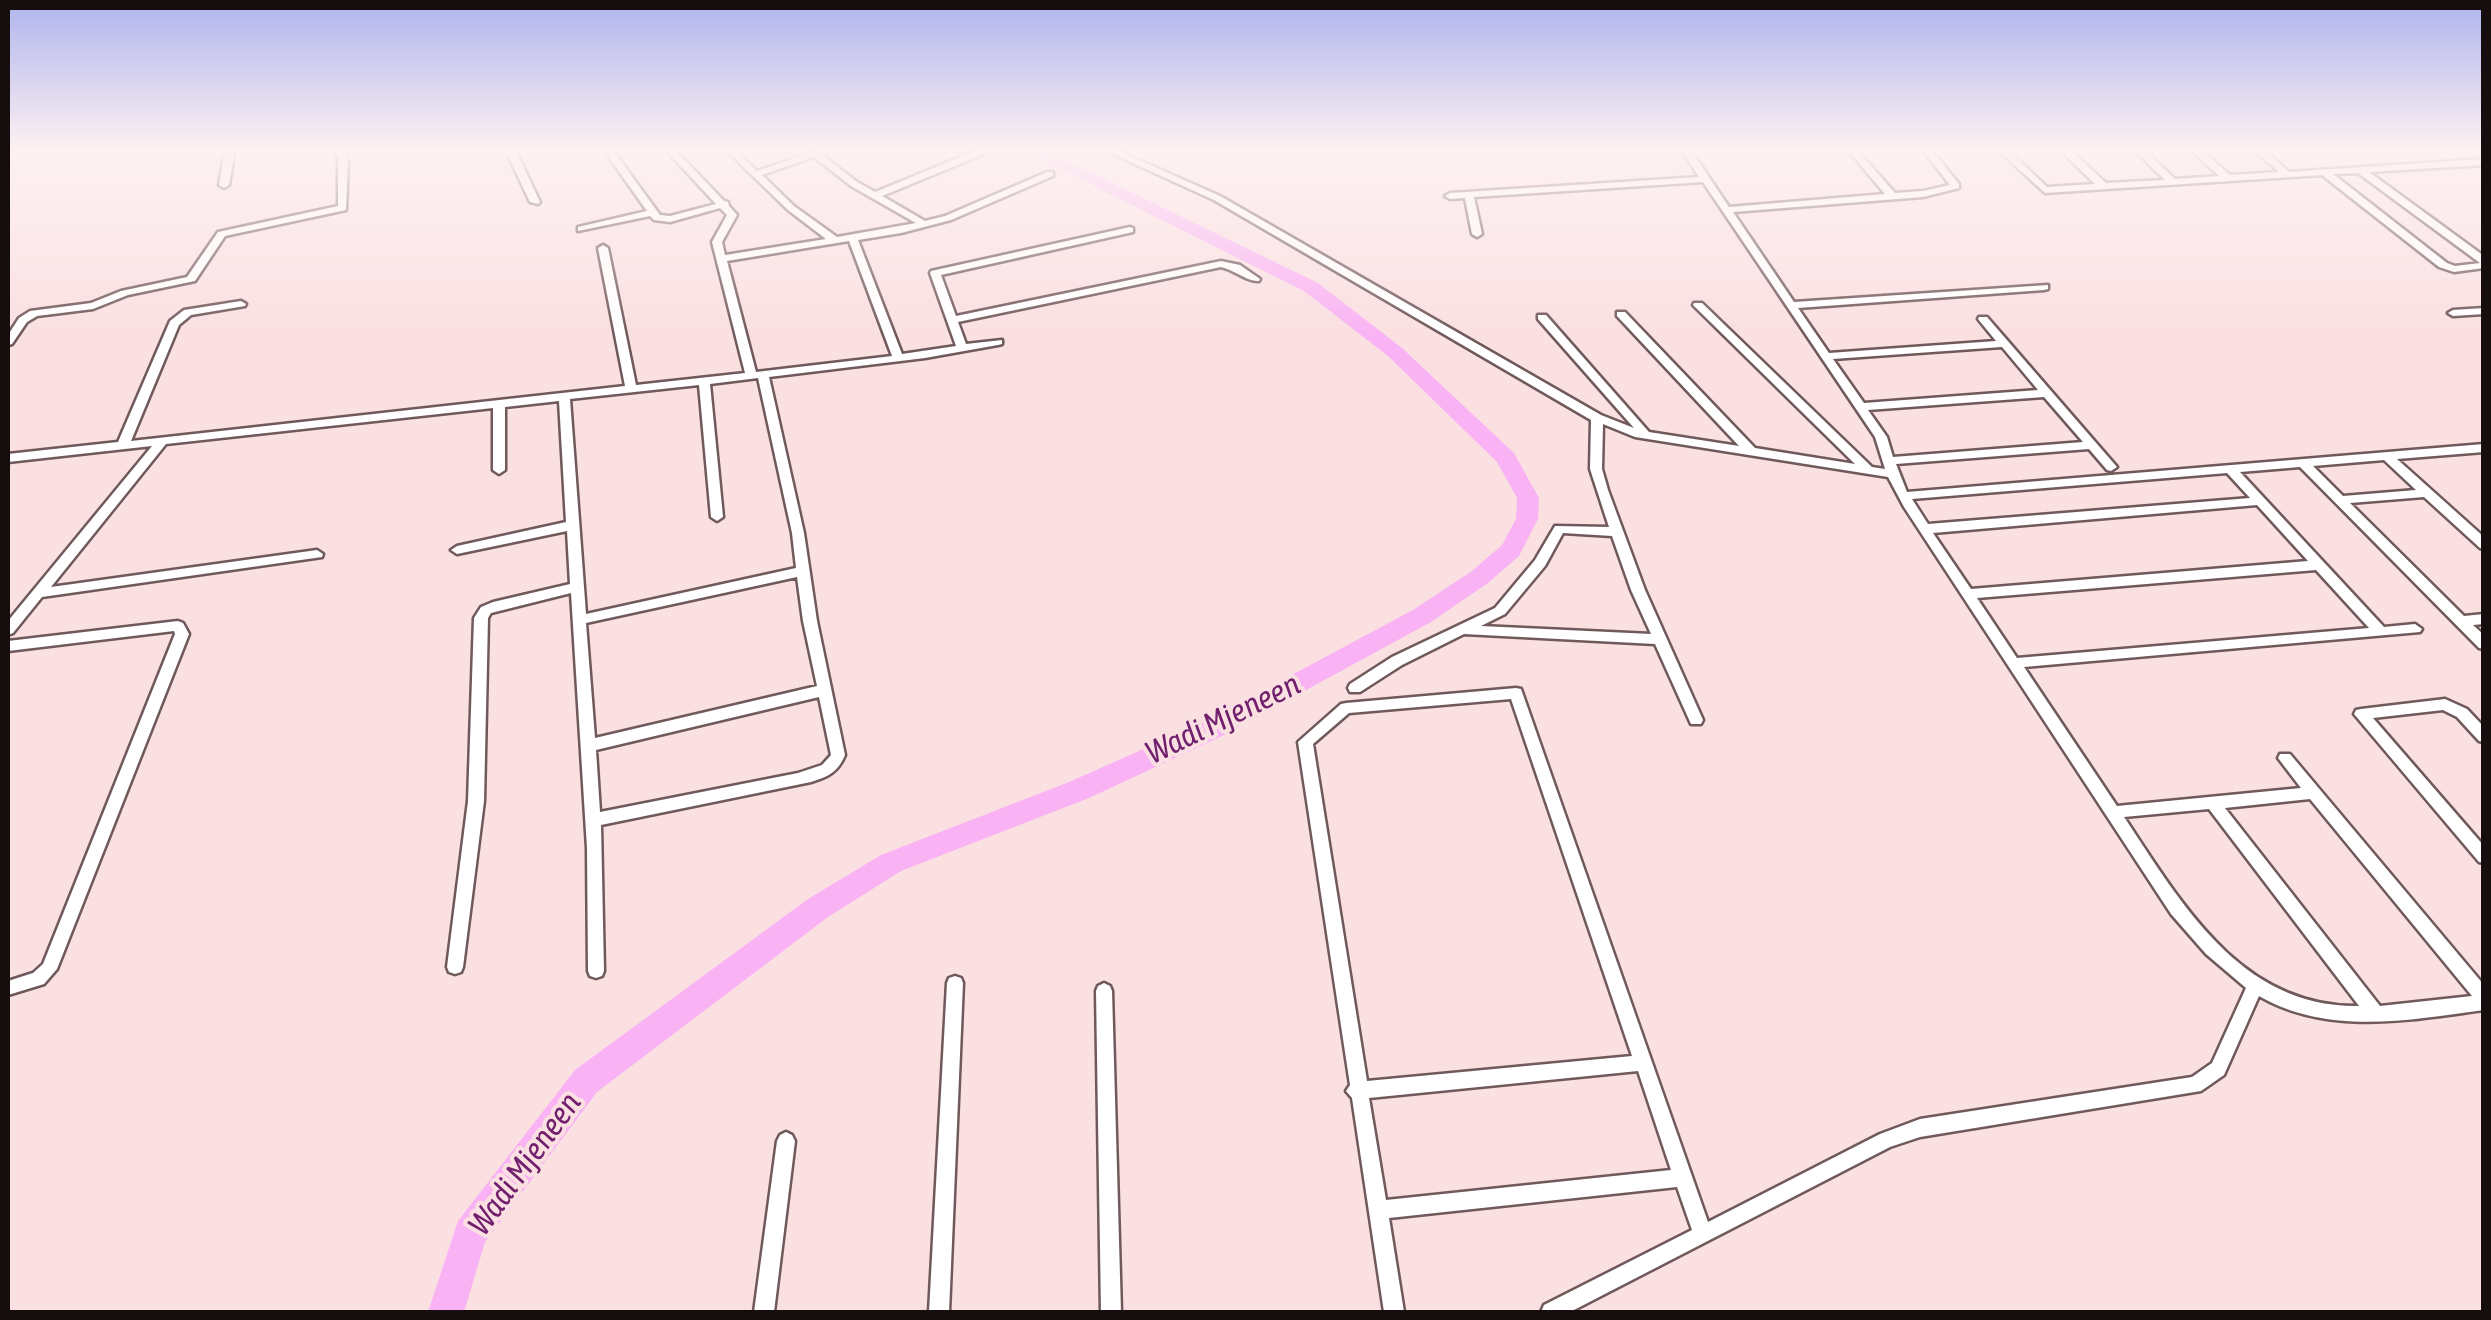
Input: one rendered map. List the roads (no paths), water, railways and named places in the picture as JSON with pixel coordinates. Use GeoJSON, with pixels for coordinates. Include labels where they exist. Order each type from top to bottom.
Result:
{"type":"FeatureCollection","features":[{"type":"Feature","properties":{"kind":"street"},"geometry":{"type":"LineString","coordinates":[[8,342],[23,320],[34,313],[93,306],[125,292],[191,279],[222,234],[331,211]]}},
{"type":"Feature","properties":{"kind":"street"},"geometry":{"type":"LineString","coordinates":[[581,229],[653,212],[657,218],[670,219],[700,211]]}},
{"type":"Feature","properties":{"kind":"street"},"geometry":{"type":"LineString","coordinates":[[593,820],[827,771],[838,755],[803,571],[757,374],[720,259],[718,236],[732,215],[729,211]]}},
{"type":"Feature","properties":{"kind":"street"},"geometry":{"type":"LineString","coordinates":[[799,211],[834,240]]}},
{"type":"Feature","properties":{"kind":"street"},"geometry":{"type":"LineString","coordinates":[[900,211],[924,224]]}},
{"type":"Feature","properties":{"kind":"street"},"geometry":{"type":"LineString","coordinates":[[720,259],[924,224],[965,211]]}},
{"type":"Feature","properties":{"kind":"street"},"geometry":{"type":"LineString","coordinates":[[1239,211],[1597,418],[1646,435],[1868,470],[2092,445]]}},
{"type":"Feature","properties":{"kind":"street"},"geometry":{"type":"LineString","coordinates":[[1472,211],[1477,234]]}},
{"type":"Feature","properties":{"kind":"street"},"geometry":{"type":"LineString","coordinates":[[1726,211],[1882,437],[1903,496],[2195,932],[2255,986],[2281,1000],[2327,1015],[2377,1016],[2484,1000]]}},
{"type":"Feature","properties":{"kind":"street"},"geometry":{"type":"LineString","coordinates":[[2374,211],[2444,265],[2454,269],[2484,264]]}},
{"type":"Feature","properties":{"kind":"street"},"geometry":{"type":"LineString","coordinates":[[2413,211],[2484,264]]}},
{"type":"Feature","properties":{"kind":"street"},"geometry":{"type":"LineString","coordinates":[[962,348],[935,273],[1130,230]]}},
{"type":"Feature","properties":{"kind":"street"},"geometry":{"type":"LineString","coordinates":[[852,237],[898,358]]}},
{"type":"Feature","properties":{"kind":"street"},"geometry":{"type":"LineString","coordinates":[[603,248],[631,390]]}},
{"type":"Feature","properties":{"kind":"street"},"geometry":{"type":"LineString","coordinates":[[954,320],[1221,264],[1236,267],[1254,278]]}},
{"type":"Feature","properties":{"kind":"street"},"geometry":{"type":"LineString","coordinates":[[1791,306],[2044,287]]}},
{"type":"Feature","properties":{"kind":"street"},"geometry":{"type":"LineString","coordinates":[[122,445],[174,323],[188,312],[241,304]]}},
{"type":"Feature","properties":{"kind":"street"},"geometry":{"type":"LineString","coordinates":[[1698,305],[1868,470]]}},
{"type":"Feature","properties":{"kind":"street"},"geometry":{"type":"LineString","coordinates":[[2453,314],[2483,312]]}},
{"type":"Feature","properties":{"kind":"street"},"geometry":{"type":"LineString","coordinates":[[1621,314],[1751,450]]}},
{"type":"Feature","properties":{"kind":"street"},"geometry":{"type":"LineString","coordinates":[[1542,317],[1646,435]]}},
{"type":"Feature","properties":{"kind":"street"},"geometry":{"type":"LineString","coordinates":[[1984,320],[2111,467]]}},
{"type":"Feature","properties":{"kind":"street"},"geometry":{"type":"LineString","coordinates":[[8,458],[631,390],[998,342]]}},
{"type":"Feature","properties":{"kind":"street"},"geometry":{"type":"LineString","coordinates":[[1826,356],[2005,344]]}},
{"type":"Feature","properties":{"kind":"street"},"geometry":{"type":"LineString","coordinates":[[704,381],[717,517]]}},
{"type":"Feature","properties":{"kind":"street"},"geometry":{"type":"LineString","coordinates":[[1861,406],[2047,393]]}},
{"type":"Feature","properties":{"kind":"street"},"geometry":{"type":"LineString","coordinates":[[564,396],[593,820],[596,971]]}},
{"type":"Feature","properties":{"kind":"street"},"geometry":{"type":"LineString","coordinates":[[498,404],[499,470]]}},
{"type":"Feature","properties":{"kind":"street"},"geometry":{"type":"LineString","coordinates":[[1597,418],[1596,469],[1660,639],[1696,720]]}},
{"type":"Feature","properties":{"kind":"street"},"geometry":{"type":"LineString","coordinates":[[8,630],[162,441]]}},
{"type":"Feature","properties":{"kind":"street"},"geometry":{"type":"LineString","coordinates":[[1903,496],[2480,451]]}},
{"type":"Feature","properties":{"kind":"street"},"geometry":{"type":"LineString","coordinates":[[2388,457],[2484,545]]}},
{"type":"Feature","properties":{"kind":"street"},"geometry":{"type":"LineString","coordinates":[[2303,463],[2484,644]]}},
{"type":"Feature","properties":{"kind":"street"},"geometry":{"type":"LineString","coordinates":[[2230,469],[2381,632]]}},
{"type":"Feature","properties":{"kind":"street"},"geometry":{"type":"LineString","coordinates":[[2339,500],[2427,492]]}},
{"type":"Feature","properties":{"kind":"street"},"geometry":{"type":"LineString","coordinates":[[1925,529],[2259,501]]}},
{"type":"Feature","properties":{"kind":"street"},"geometry":{"type":"LineString","coordinates":[[457,550],[573,525]]}},
{"type":"Feature","properties":{"kind":"street"},"geometry":{"type":"LineString","coordinates":[[1355,688],[1396,662],[1500,611],[1540,563],[1559,529],[1618,532]]}},
{"type":"Feature","properties":{"kind":"street"},"geometry":{"type":"LineString","coordinates":[[39,593],[317,554]]}},
{"type":"Feature","properties":{"kind":"street"},"geometry":{"type":"LineString","coordinates":[[1968,594],[2318,565]]}},
{"type":"Feature","properties":{"kind":"street"},"geometry":{"type":"LineString","coordinates":[[578,620],[803,571]]}},
{"type":"Feature","properties":{"kind":"street"},"geometry":{"type":"LineString","coordinates":[[455,968],[476,801],[480,618],[498,605],[576,587]]}},
{"type":"Feature","properties":{"kind":"street"},"geometry":{"type":"LineString","coordinates":[[2461,622],[2484,620]]}},
{"type":"Feature","properties":{"kind":"street"},"geometry":{"type":"LineString","coordinates":[[8,646],[178,626],[182,634],[49,969],[38,978],[8,988]]}},
{"type":"Feature","properties":{"kind":"street"},"geometry":{"type":"LineString","coordinates":[[2015,663],[2415,629]]}},
{"type":"Feature","properties":{"kind":"street"},"geometry":{"type":"LineString","coordinates":[[1460,630],[1660,639]]}},
{"type":"Feature","properties":{"kind":"street"},"geometry":{"type":"LineString","coordinates":[[587,746],[824,690]]}},
{"type":"Feature","properties":{"kind":"street"},"geometry":{"type":"LineString","coordinates":[[1394,1312],[1305,742],[1346,708],[1516,693],[1680,1178],[1703,1235]]}},
{"type":"Feature","properties":{"kind":"street"},"geometry":{"type":"LineString","coordinates":[[2484,737],[2462,713],[2446,704],[2361,714],[2484,857]]}},
{"type":"Feature","properties":{"kind":"street"},"geometry":{"type":"LineString","coordinates":[[2286,758],[2484,1000]]}},
{"type":"Feature","properties":{"kind":"street"},"geometry":{"type":"LineString","coordinates":[[2116,812],[2314,792]]}},
{"type":"Feature","properties":{"kind":"street"},"geometry":{"type":"LineString","coordinates":[[2213,802],[2377,1016]]}},
{"type":"Feature","properties":{"kind":"street"},"geometry":{"type":"LineString","coordinates":[[939,1312],[956,983]]}},
{"type":"Feature","properties":{"kind":"street"},"geometry":{"type":"LineString","coordinates":[[1551,1312],[1886,1140],[1920,1128],[2196,1085],[2218,1069],[2255,986]]}},
{"type":"Feature","properties":{"kind":"street"},"geometry":{"type":"LineString","coordinates":[[1104,991],[1111,1312]]}},
{"type":"Feature","properties":{"kind":"street"},"geometry":{"type":"LineString","coordinates":[[1357,1091],[1642,1063]]}},
{"type":"Feature","properties":{"kind":"street"},"geometry":{"type":"LineString","coordinates":[[764,1312],[786,1140]]}},
{"type":"Feature","properties":{"kind":"street"},"geometry":{"type":"LineString","coordinates":[[1378,1210],[1680,1178]]}},
{"type":"Feature","properties":{"kind":"waterway","name":"Wadi Mjeneen"},"geometry":{"type":"LineString","coordinates":[[446,1312],[470,1233],[586,1081],[818,908],[891,863],[1079,790],[1209,731],[1422,616],[1480,577],[1511,550],[1527,519],[1528,498],[1506,458],[1395,352],[1311,287],[1154,211]]}}]}
